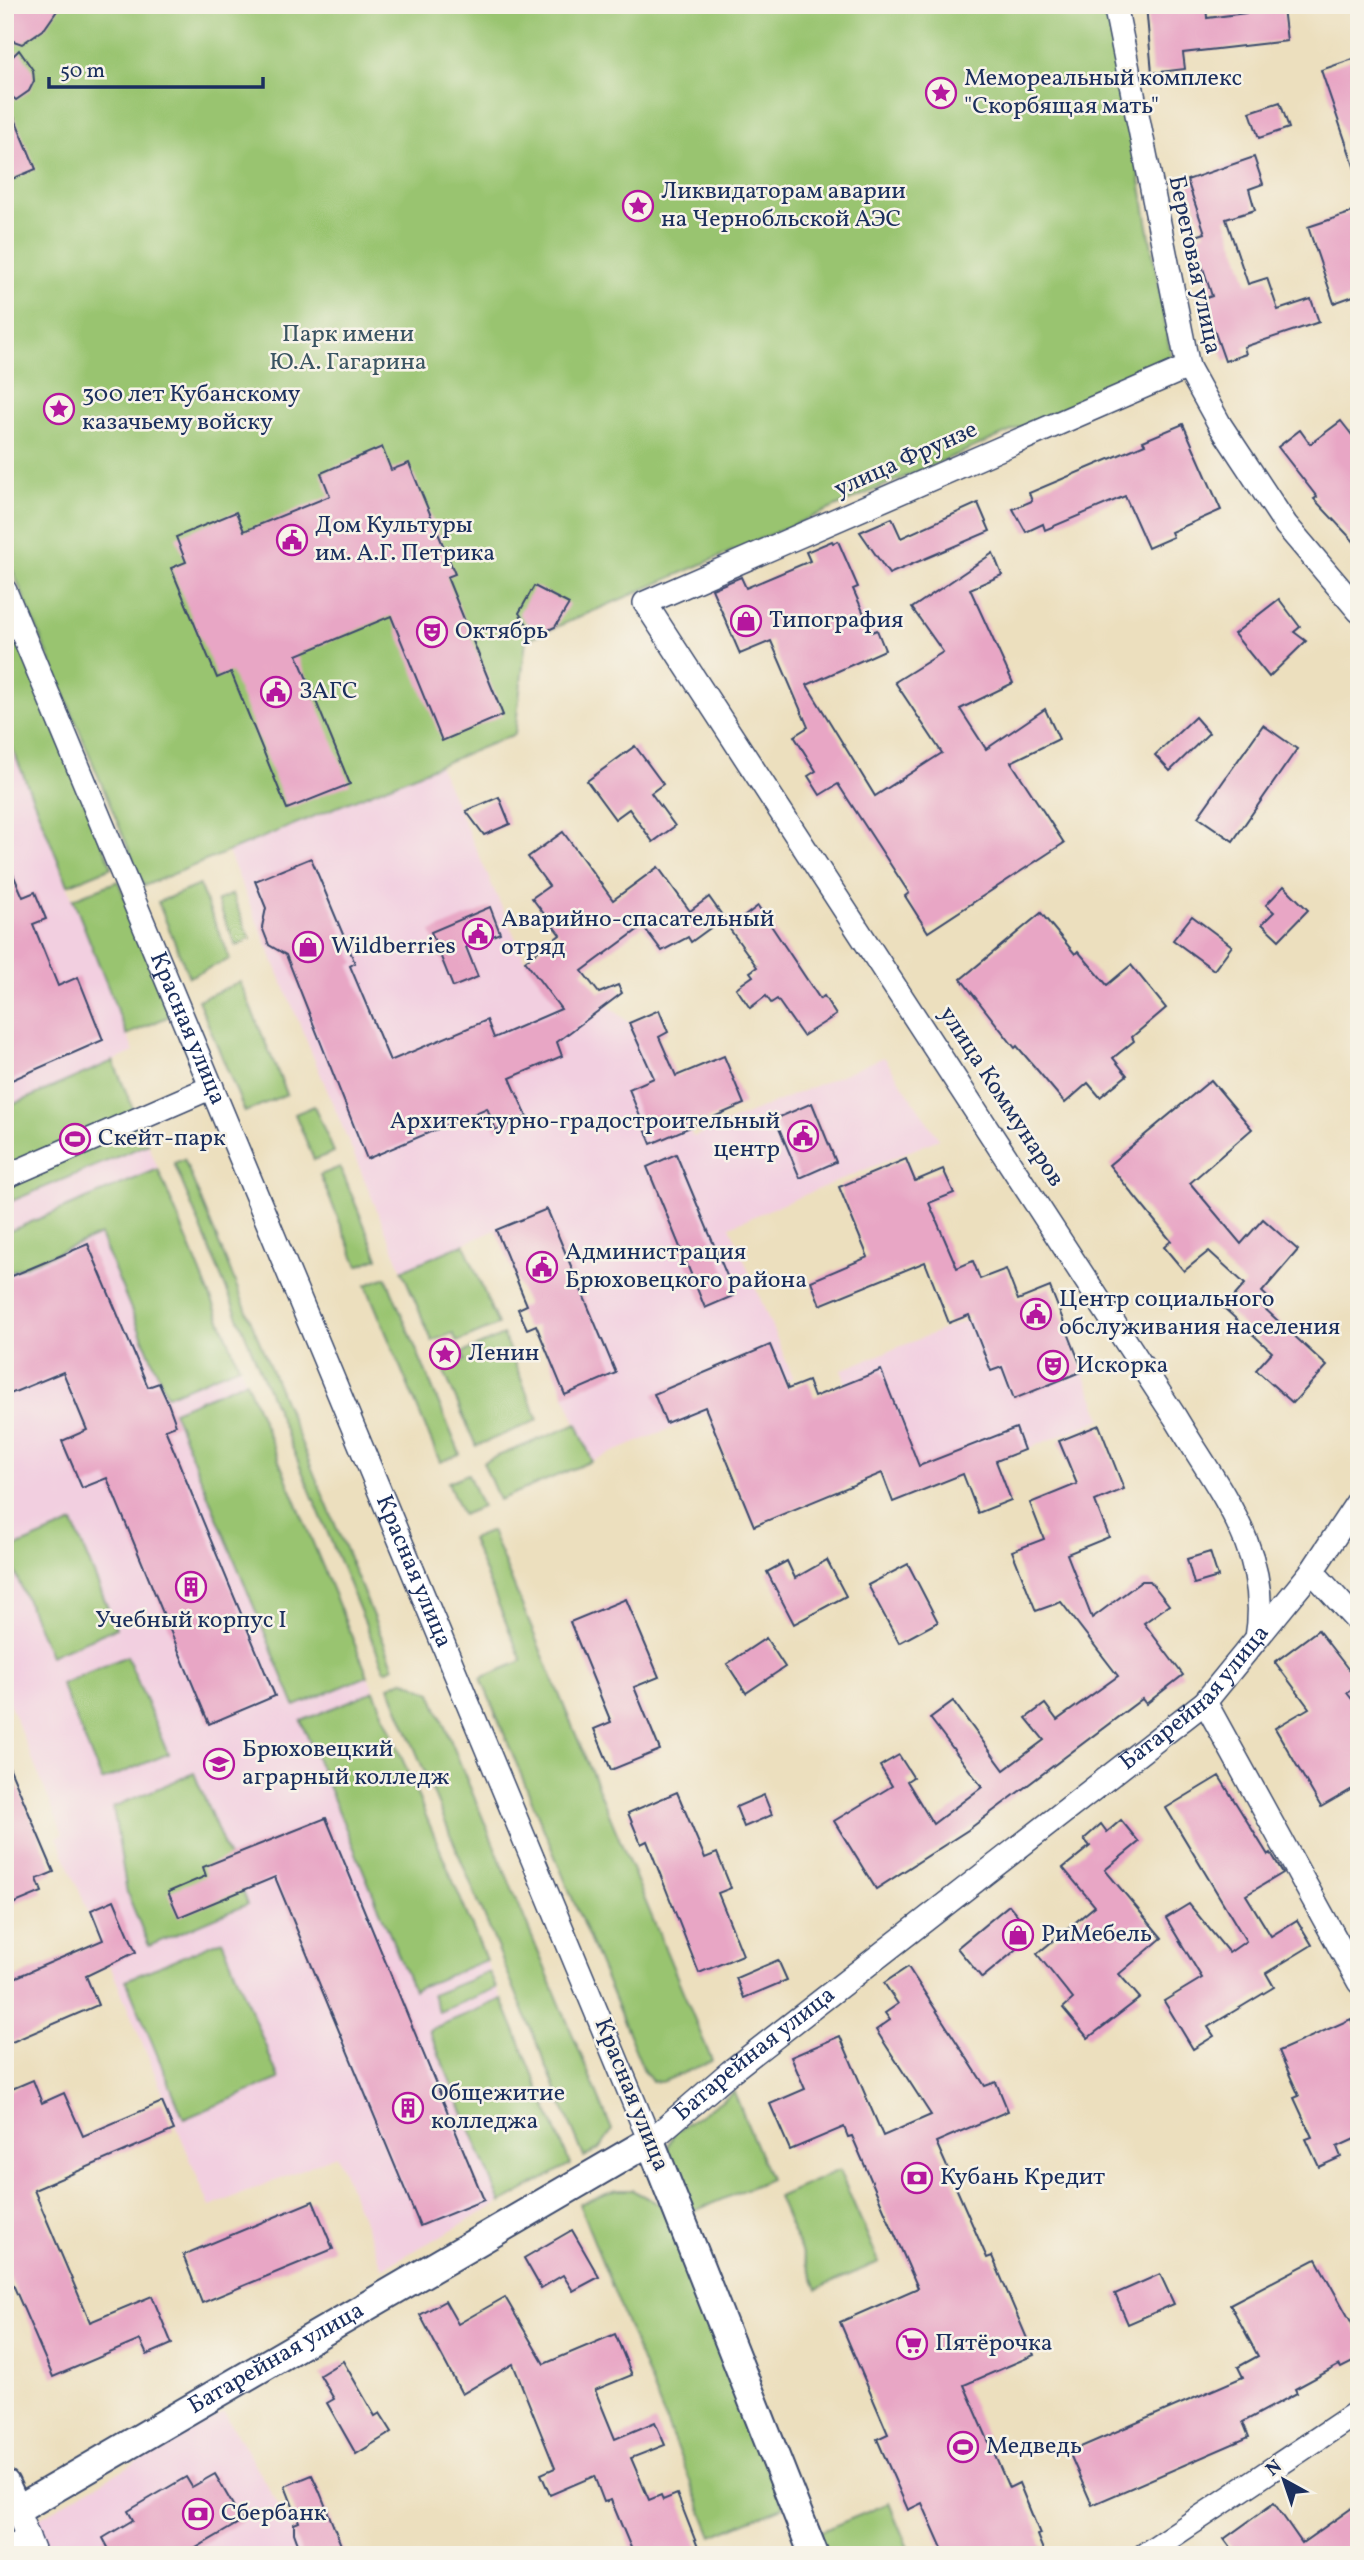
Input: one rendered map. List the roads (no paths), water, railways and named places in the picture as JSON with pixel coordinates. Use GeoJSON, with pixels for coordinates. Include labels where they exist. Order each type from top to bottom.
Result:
{"type":"FeatureCollection","features":[{"type":"Feature","properties":{"kind":"street","name":"Береговая улица"},"geometry":{"type":"LineString","coordinates":[[1115,5],[1188,367],[1220,425],[1271,503],[1321,570],[1359,611]]}},
{"type":"Feature","properties":{"kind":"street","name":"улица Фрунзе"},"geometry":{"type":"LineString","coordinates":[[645,603],[1188,367]]}},
{"type":"Feature","properties":{"kind":"street","name":"Красная улица"},"geometry":{"type":"LineString","coordinates":[[5,591],[650,2140],[814,2555]]}},
{"type":"Feature","properties":{"kind":"street","name":"улица Коммунаров"},"geometry":{"type":"LineString","coordinates":[[645,603],[1063,1241],[1188,1439],[1249,1542],[1261,1591],[1257,1640]]}},
{"type":"Feature","properties":{"kind":"street"},"geometry":{"type":"LineString","coordinates":[[5,1177],[212,1087]]}},
{"type":"Feature","properties":{"kind":"street","name":"Батарейная улица"},"geometry":{"type":"LineString","coordinates":[[17,2510],[650,2140],[730,2072],[1205,1702],[1312,1571],[1359,1500]]}},
{"type":"Feature","properties":{"kind":"street"},"geometry":{"type":"LineString","coordinates":[[1312,1571],[1359,1623]]}},
{"type":"Feature","properties":{"kind":"street"},"geometry":{"type":"LineString","coordinates":[[1205,1702],[1359,1982]]}},
{"type":"Feature","properties":{"kind":"street"},"geometry":{"type":"LineString","coordinates":[[1144,2555],[1359,2411]]}},
{"type":"Feature","properties":{"kind":"street"},"geometry":{"type":"LineString","coordinates":[[5,2484],[31,2546],[5,2552]]}},
{"type":"Feature","properties":{"kind":"place","name":"Мемореальный комплекс \"Cкорбящая мать\""},"geometry":{"type":"Point","coordinates":[941,93]}},
{"type":"Feature","properties":{"kind":"place","name":"Ликвидаторам аварии на Чернобльской АЭС"},"geometry":{"type":"Point","coordinates":[638,206]}},
{"type":"Feature","properties":{"kind":"place","name":"300 лет Кубанскому казачьему войску"},"geometry":{"type":"Point","coordinates":[59,409]}},
{"type":"Feature","properties":{"kind":"place","name":"Дом Культуры им. А.Г. Петрика"},"geometry":{"type":"Point","coordinates":[292,540]}},
{"type":"Feature","properties":{"kind":"place","name":"Типография"},"geometry":{"type":"Point","coordinates":[746,621]}},
{"type":"Feature","properties":{"kind":"place","name":"Октябрь"},"geometry":{"type":"Point","coordinates":[432,632]}},
{"type":"Feature","properties":{"kind":"place","name":"ЗАГС"},"geometry":{"type":"Point","coordinates":[276,692]}},
{"type":"Feature","properties":{"kind":"place","name":"Аварийно-спасательный отряд"},"geometry":{"type":"Point","coordinates":[478,934]}},
{"type":"Feature","properties":{"kind":"place","name":"Wildberries"},"geometry":{"type":"Point","coordinates":[308,947]}},
{"type":"Feature","properties":{"kind":"place","name":"Архитектурно-градостроительный центр"},"geometry":{"type":"Point","coordinates":[803,1136]}},
{"type":"Feature","properties":{"kind":"place","name":"Скейт-парк"},"geometry":{"type":"Point","coordinates":[75,1139]}},
{"type":"Feature","properties":{"kind":"place","name":"Администрация Брюховецкого района"},"geometry":{"type":"Point","coordinates":[542,1267]}},
{"type":"Feature","properties":{"kind":"place","name":"Центр социального обслуживания населения"},"geometry":{"type":"Point","coordinates":[1036,1314]}},
{"type":"Feature","properties":{"kind":"place","name":"Ленин"},"geometry":{"type":"Point","coordinates":[445,1354]}},
{"type":"Feature","properties":{"kind":"place","name":"Искорка"},"geometry":{"type":"Point","coordinates":[1053,1366]}},
{"type":"Feature","properties":{"kind":"place","name":"Учебный корпус I"},"geometry":{"type":"Point","coordinates":[191,1587]}},
{"type":"Feature","properties":{"kind":"place","name":"Брюховецкий аграрный колледж"},"geometry":{"type":"Point","coordinates":[219,1764]}},
{"type":"Feature","properties":{"kind":"place","name":"РиМебель"},"geometry":{"type":"Point","coordinates":[1018,1935]}},
{"type":"Feature","properties":{"kind":"place","name":"Общежитие колледжа"},"geometry":{"type":"Point","coordinates":[408,2108]}},
{"type":"Feature","properties":{"kind":"place","name":"Кубань Кредит"},"geometry":{"type":"Point","coordinates":[917,2178]}},
{"type":"Feature","properties":{"kind":"place","name":"Пятёрочка"},"geometry":{"type":"Point","coordinates":[912,2344]}},
{"type":"Feature","properties":{"kind":"place","name":"Медведь"},"geometry":{"type":"Point","coordinates":[963,2447]}},
{"type":"Feature","properties":{"kind":"place","name":"Сбербанк"},"geometry":{"type":"Point","coordinates":[198,2514]}},
{"type":"Feature","properties":{"kind":"park label","name":"Парк имени Ю.А. Гагарина"},"geometry":{"type":"Point","coordinates":[348,349]}}]}
